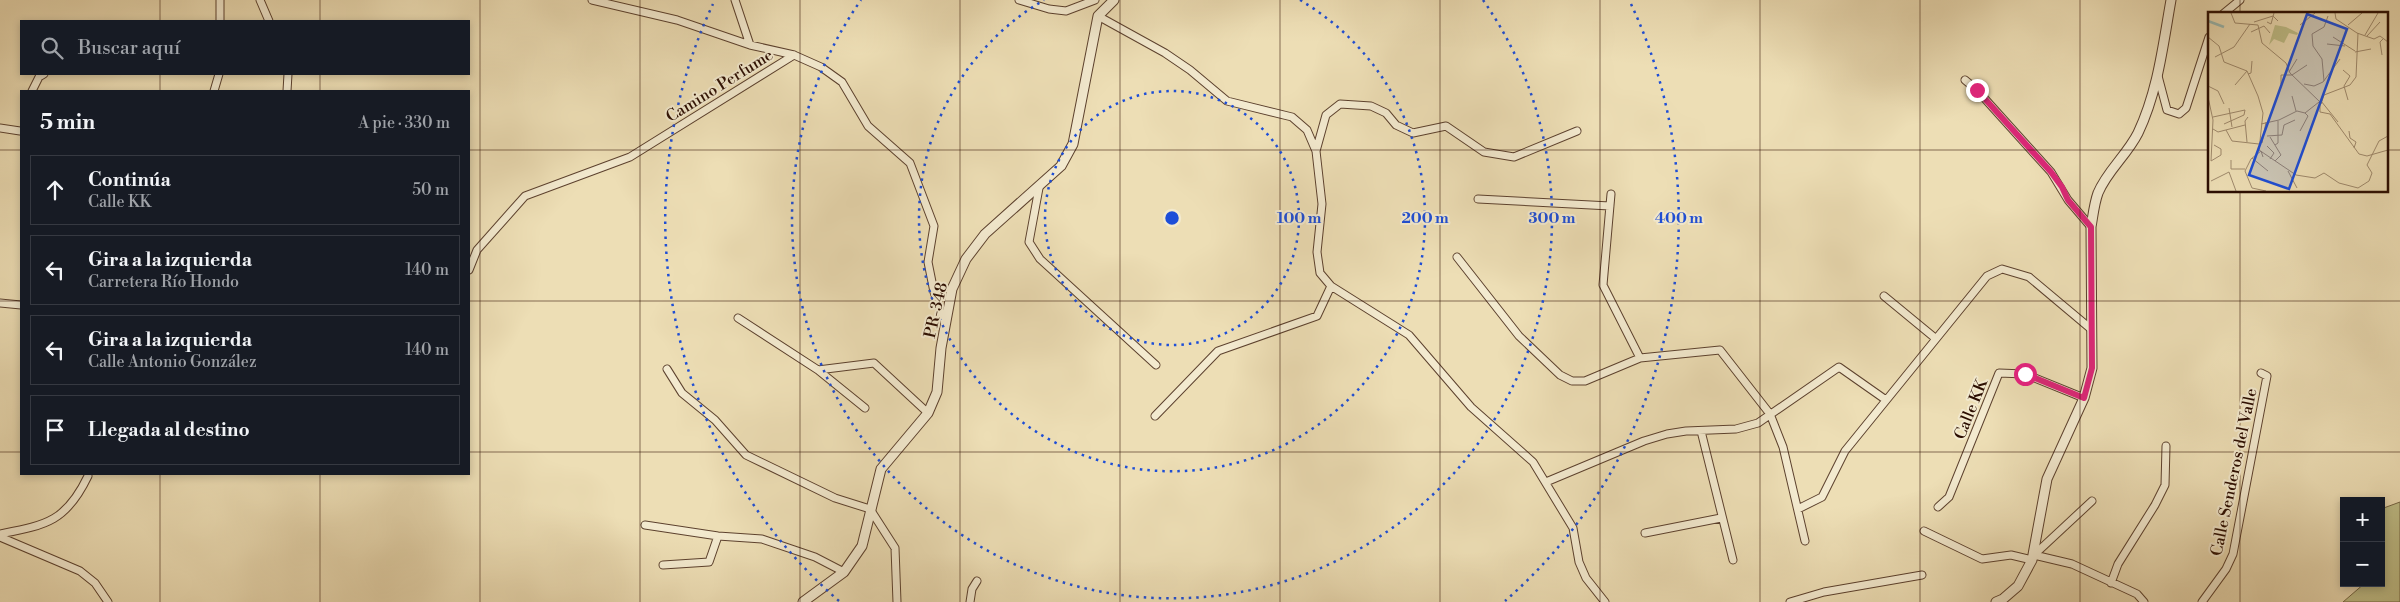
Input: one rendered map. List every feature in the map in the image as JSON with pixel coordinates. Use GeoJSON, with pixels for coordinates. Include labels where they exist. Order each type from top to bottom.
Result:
{"type":"FeatureCollection","features":[{"type":"Feature","properties":{"kind":"street"},"geometry":{"type":"LineString","coordinates":[[220,0],[220,20]]}},
{"type":"Feature","properties":{"kind":"street"},"geometry":{"type":"LineString","coordinates":[[260,0],[269,20]]}},
{"type":"Feature","properties":{"kind":"street"},"geometry":{"type":"LineString","coordinates":[[592,0],[677,20],[750,45],[794,55]]}},
{"type":"Feature","properties":{"kind":"street"},"geometry":{"type":"LineString","coordinates":[[735,0],[750,45]]}},
{"type":"Feature","properties":{"kind":"street"},"geometry":{"type":"LineString","coordinates":[[1019,0],[1049,9],[1066,11],[1081,2],[1095,0]]}},
{"type":"Feature","properties":{"kind":"street"},"geometry":{"type":"LineString","coordinates":[[1114,0],[1098,16],[1190,70],[1227,101],[1292,117],[1307,130],[1316,151],[1322,204],[1317,252],[1320,273],[1331,286],[1409,335],[1471,408],[1533,462],[1573,528],[1579,562],[1586,578],[1605,602]]}},
{"type":"Feature","properties":{"kind":"street"},"geometry":{"type":"LineString","coordinates":[[2033,558],[2047,479],[2084,398],[2092,368],[2093,290],[2091,227],[2098,193],[2110,172],[2125,156],[2137,133],[2158,76],[2171,0]]}},
{"type":"Feature","properties":{"kind":"street"},"geometry":{"type":"LineString","coordinates":[[2225,12],[2240,0]]}},
{"type":"Feature","properties":{"kind":"street","name":"PR-348"},"geometry":{"type":"LineString","coordinates":[[803,602],[844,572],[862,546],[881,469],[928,413],[937,392],[945,324],[952,289],[966,258],[985,234],[1039,188],[1061,166],[1072,144],[1098,16]]}},
{"type":"Feature","properties":{"kind":"street"},"geometry":{"type":"LineString","coordinates":[[2158,76],[2167,110],[2179,114],[2186,108],[2208,41]]}},
{"type":"Feature","properties":{"kind":"street","name":"Camino Perfume"},"geometry":{"type":"LineString","coordinates":[[470,268],[477,250],[525,196],[630,157],[794,55],[821,67],[842,82],[868,126],[910,163],[934,226],[928,262],[934,292],[945,324]]}},
{"type":"Feature","properties":{"kind":"street"},"geometry":{"type":"LineString","coordinates":[[33,90],[43,75]]}},
{"type":"Feature","properties":{"kind":"street"},"geometry":{"type":"LineString","coordinates":[[214,90],[219,75]]}},
{"type":"Feature","properties":{"kind":"street"},"geometry":{"type":"LineString","coordinates":[[287,90],[288,75]]}},
{"type":"Feature","properties":{"kind":"street"},"geometry":{"type":"LineString","coordinates":[[1965,80],[1977,90],[2051,172],[2062,187],[2068,200],[2091,227]]}},
{"type":"Feature","properties":{"kind":"street"},"geometry":{"type":"LineString","coordinates":[[1316,151],[1326,115],[1340,104],[1371,106],[1386,113],[1396,125],[1413,132],[1446,126],[1484,152],[1514,156],[1577,131]]}},
{"type":"Feature","properties":{"kind":"street"},"geometry":{"type":"LineString","coordinates":[[0,128],[20,131]]}},
{"type":"Feature","properties":{"kind":"street"},"geometry":{"type":"LineString","coordinates":[[1039,188],[1029,242],[1040,259],[1156,365]]}},
{"type":"Feature","properties":{"kind":"street"},"geometry":{"type":"LineString","coordinates":[[1611,194],[1603,285],[1640,358]]}},
{"type":"Feature","properties":{"kind":"street"},"geometry":{"type":"LineString","coordinates":[[1478,199],[1610,206]]}},
{"type":"Feature","properties":{"kind":"street"},"geometry":{"type":"LineString","coordinates":[[1457,257],[1519,336],[1560,375],[1572,381],[1585,380],[1640,358],[1720,350],[1770,414],[1783,447],[1805,541]]}},
{"type":"Feature","properties":{"kind":"street"},"geometry":{"type":"LineString","coordinates":[[1798,509],[1822,497],[1845,451],[1987,276],[2002,269],[2029,277],[2091,329]]}},
{"type":"Feature","properties":{"kind":"street"},"geometry":{"type":"LineString","coordinates":[[1155,416],[1218,351],[1317,316],[1331,286]]}},
{"type":"Feature","properties":{"kind":"street"},"geometry":{"type":"LineString","coordinates":[[1884,296],[1935,338]]}},
{"type":"Feature","properties":{"kind":"street"},"geometry":{"type":"LineString","coordinates":[[0,303],[20,305]]}},
{"type":"Feature","properties":{"kind":"street"},"geometry":{"type":"LineString","coordinates":[[738,318],[818,370],[865,408]]}},
{"type":"Feature","properties":{"kind":"street"},"geometry":{"type":"LineString","coordinates":[[818,370],[874,363],[928,413]]}},
{"type":"Feature","properties":{"kind":"street"},"geometry":{"type":"LineString","coordinates":[[1546,482],[1644,441],[1686,431],[1736,429],[1758,423],[1838,367],[1886,400]]}},
{"type":"Feature","properties":{"kind":"street"},"geometry":{"type":"LineString","coordinates":[[667,369],[682,393],[716,420],[746,455],[835,498],[870,509],[895,548],[895,594],[897,602]]}},
{"type":"Feature","properties":{"kind":"street","name":"Calle KK"},"geometry":{"type":"LineString","coordinates":[[1938,507],[1949,497],[1999,373],[2025,374],[2084,398]]}},
{"type":"Feature","properties":{"kind":"street","name":"Calle Senderos del Valle"},"geometry":{"type":"LineString","coordinates":[[2202,602],[2226,569],[2233,554],[2267,376],[2261,373]]}},
{"type":"Feature","properties":{"kind":"street"},"geometry":{"type":"LineString","coordinates":[[1701,431],[1721,518],[1733,560]]}},
{"type":"Feature","properties":{"kind":"street"},"geometry":{"type":"LineString","coordinates":[[2111,582],[2118,564],[2155,505],[2164,485],[2166,446]]}},
{"type":"Feature","properties":{"kind":"street"},"geometry":{"type":"LineString","coordinates":[[0,535],[40,526],[63,514],[78,497],[88,476]]}},
{"type":"Feature","properties":{"kind":"street"},"geometry":{"type":"LineString","coordinates":[[1996,602],[2003,599],[2018,586],[2033,558],[2092,501]]}},
{"type":"Feature","properties":{"kind":"street"},"geometry":{"type":"LineString","coordinates":[[1645,533],[1721,518]]}},
{"type":"Feature","properties":{"kind":"street"},"geometry":{"type":"LineString","coordinates":[[645,524],[718,536],[762,539],[815,557],[844,572]]}},
{"type":"Feature","properties":{"kind":"street"},"geometry":{"type":"LineString","coordinates":[[1924,531],[1982,560],[2011,555],[2072,564],[2137,594],[2144,602]]}},
{"type":"Feature","properties":{"kind":"street"},"geometry":{"type":"LineString","coordinates":[[0,535],[80,571],[95,583],[108,602]]}},
{"type":"Feature","properties":{"kind":"street"},"geometry":{"type":"LineString","coordinates":[[663,565],[709,562],[718,536]]}},
{"type":"Feature","properties":{"kind":"street"},"geometry":{"type":"LineString","coordinates":[[1790,602],[1824,592],[1922,574]]}},
{"type":"Feature","properties":{"kind":"street"},"geometry":{"type":"LineString","coordinates":[[970,602],[972,589],[977,581]]}},
{"type":"Feature","properties":{"kind":"green space"},"geometry":{"type":"Polygon","coordinates":[[[2400,502],[2400,602],[2343,602],[2360,587],[2385,587],[2385,508],[2400,502]]]}},
{"type":"Feature","properties":{"kind":"route"},"geometry":{"type":"LineString","coordinates":[[1977,90],[2051,172],[2062,187],[2068,200],[2091,227],[2093,290],[2092,368],[2084,398],[2025,374]]}}]}
